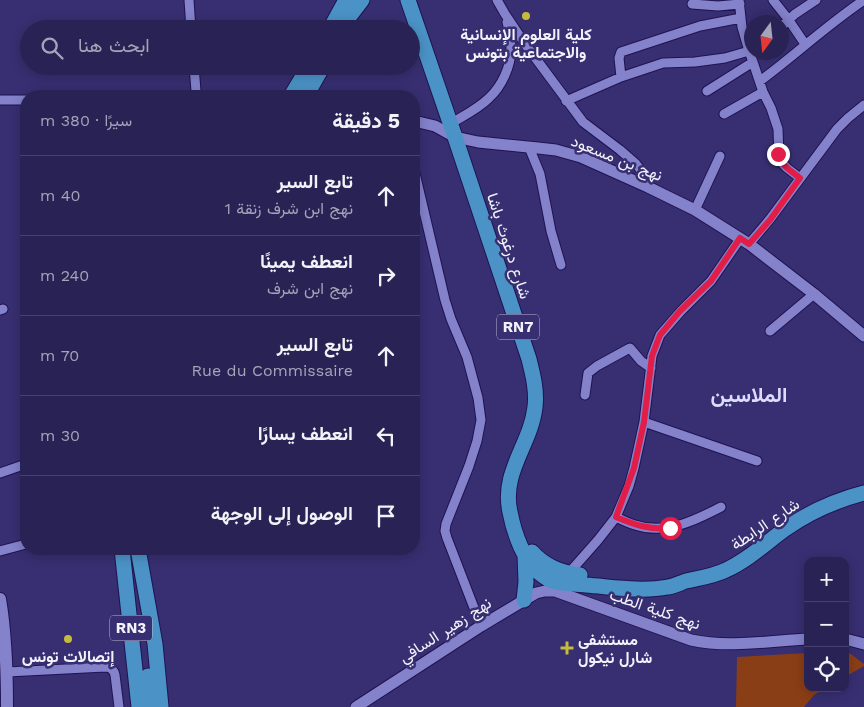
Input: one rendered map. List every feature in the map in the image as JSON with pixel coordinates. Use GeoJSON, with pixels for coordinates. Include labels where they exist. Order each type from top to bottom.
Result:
{"type":"FeatureCollection","features":[{"type":"Feature","properties":{"kind":"main road"},"geometry":{"type":"LineString","coordinates":[[335,20],[346,0]]}},
{"type":"Feature","properties":{"kind":"main road"},"geometry":{"type":"LineString","coordinates":[[347,20],[357,0]]}},
{"type":"Feature","properties":{"kind":"main road"},"geometry":{"type":"LineString","coordinates":[[348,20],[362,0]]}},
{"type":"Feature","properties":{"kind":"main road","name":"شارع درغوث باشا"},"geometry":{"type":"LineString","coordinates":[[408,0],[415,20]]}},
{"type":"Feature","properties":{"kind":"main road","name":"شارع درغوث باشا"},"geometry":{"type":"LineString","coordinates":[[420,35],[529,359],[535,386],[535,409],[532,421],[515,463],[509,488],[510,512],[521,549],[530,563],[540,574],[552,581],[562,582]]}},
{"type":"Feature","properties":{"kind":"main road"},"geometry":{"type":"LineString","coordinates":[[297,90],[310,75]]}},
{"type":"Feature","properties":{"kind":"main road"},"geometry":{"type":"LineString","coordinates":[[310,90],[313,75]]}},
{"type":"Feature","properties":{"kind":"main road","name":"شارع الرابطة"},"geometry":{"type":"LineString","coordinates":[[562,582],[627,589],[652,589],[670,587],[705,578],[726,570],[752,555],[799,520],[833,504],[864,493]]}},
{"type":"Feature","properties":{"kind":"main road","name":"شارع درغوث باشا"},"geometry":{"type":"LineString","coordinates":[[517,534],[536,557],[556,570],[562,582]]}},
{"type":"Feature","properties":{"kind":"main road"},"geometry":{"type":"LineString","coordinates":[[122,555],[126,654],[132,707]]}},
{"type":"Feature","properties":{"kind":"main road","name":"RN3"},"geometry":{"type":"LineString","coordinates":[[123,555],[139,707]]}},
{"type":"Feature","properties":{"kind":"main road","name":"RN3"},"geometry":{"type":"LineString","coordinates":[[137,555],[150,707]]}},
{"type":"Feature","properties":{"kind":"main road"},"geometry":{"type":"LineString","coordinates":[[138,555],[155,644],[161,707]]}},
{"type":"Feature","properties":{"kind":"main road"},"geometry":{"type":"LineString","coordinates":[[524,600],[526,582],[525,555]]}},
{"type":"Feature","properties":{"kind":"main road"},"geometry":{"type":"LineString","coordinates":[[0,599],[7,672],[4,695],[8,707]]}},
{"type":"Feature","properties":{"kind":"street"},"geometry":{"type":"LineString","coordinates":[[189,0],[190,20]]}},
{"type":"Feature","properties":{"kind":"street"},"geometry":{"type":"LineString","coordinates":[[497,0],[566,101],[583,122],[636,164],[647,178],[648,187]]}},
{"type":"Feature","properties":{"kind":"street"},"geometry":{"type":"LineString","coordinates":[[773,0],[781,15]]}},
{"type":"Feature","properties":{"kind":"street"},"geometry":{"type":"LineString","coordinates":[[789,20],[816,0]]}},
{"type":"Feature","properties":{"kind":"street"},"geometry":{"type":"LineString","coordinates":[[760,81],[787,61],[805,44],[864,0]]}},
{"type":"Feature","properties":{"kind":"street"},"geometry":{"type":"LineString","coordinates":[[692,4],[718,6],[740,2],[744,29]]}},
{"type":"Feature","properties":{"kind":"street"},"geometry":{"type":"LineString","coordinates":[[452,130],[490,97],[504,77],[510,60],[511,49],[505,14]]}},
{"type":"Feature","properties":{"kind":"street"},"geometry":{"type":"LineString","coordinates":[[621,77],[619,58],[621,52],[700,26],[741,18]]}},
{"type":"Feature","properties":{"kind":"street"},"geometry":{"type":"LineString","coordinates":[[789,27],[805,44]]}},
{"type":"Feature","properties":{"kind":"street"},"geometry":{"type":"LineString","coordinates":[[566,101],[621,77],[663,63],[695,62],[725,58],[744,52]]}},
{"type":"Feature","properties":{"kind":"street"},"geometry":{"type":"LineString","coordinates":[[707,91],[754,62],[763,92],[778,129],[779,157],[781,162],[800,178]]}},
{"type":"Feature","properties":{"kind":"street"},"geometry":{"type":"LineString","coordinates":[[195,75],[196,90]]}},
{"type":"Feature","properties":{"kind":"street"},"geometry":{"type":"LineString","coordinates":[[724,114],[763,92]]}},
{"type":"Feature","properties":{"kind":"street"},"geometry":{"type":"LineString","coordinates":[[0,100],[20,100]]}},
{"type":"Feature","properties":{"kind":"street"},"geometry":{"type":"LineString","coordinates":[[562,582],[616,517],[634,468],[644,422],[652,356],[660,335],[680,311],[711,281],[745,241],[770,220],[837,130],[864,105]]}},
{"type":"Feature","properties":{"kind":"street","name":"نهج بن مسعود"},"geometry":{"type":"LineString","coordinates":[[420,123],[452,130],[478,142],[556,150],[581,157],[648,187],[695,210],[745,241],[814,294],[864,336]]}},
{"type":"Feature","properties":{"kind":"street"},"geometry":{"type":"LineString","coordinates":[[529,147],[540,174],[551,231],[561,265]]}},
{"type":"Feature","properties":{"kind":"street"},"geometry":{"type":"LineString","coordinates":[[695,210],[720,156]]}},
{"type":"Feature","properties":{"kind":"street"},"geometry":{"type":"LineString","coordinates":[[420,194],[445,300],[467,357],[478,398],[481,420],[477,441],[445,531],[481,626]]}},
{"type":"Feature","properties":{"kind":"street"},"geometry":{"type":"LineString","coordinates":[[770,331],[814,294]]}},
{"type":"Feature","properties":{"kind":"street"},"geometry":{"type":"LineString","coordinates":[[585,395],[588,373],[596,366],[628,348],[650,368]]}},
{"type":"Feature","properties":{"kind":"street"},"geometry":{"type":"LineString","coordinates":[[644,422],[757,461]]}},
{"type":"Feature","properties":{"kind":"street"},"geometry":{"type":"LineString","coordinates":[[0,472],[20,466]]}},
{"type":"Feature","properties":{"kind":"street"},"geometry":{"type":"LineString","coordinates":[[616,517],[635,525],[660,529],[692,522],[721,507]]}},
{"type":"Feature","properties":{"kind":"street"},"geometry":{"type":"LineString","coordinates":[[0,552],[20,546]]}},
{"type":"Feature","properties":{"kind":"street","name":"نهج زهير السافي"},"geometry":{"type":"LineString","coordinates":[[356,707],[481,626],[524,600],[562,582]]}},
{"type":"Feature","properties":{"kind":"street","name":"نهج كلية الطب"},"geometry":{"type":"LineString","coordinates":[[562,582],[691,640],[703,643],[724,644],[804,639]]}},
{"type":"Feature","properties":{"kind":"street"},"geometry":{"type":"LineString","coordinates":[[849,640],[864,644]]}},
{"type":"Feature","properties":{"kind":"street"},"geometry":{"type":"LineString","coordinates":[[7,672],[110,667],[115,675],[119,707]]}},
{"type":"Feature","properties":{"kind":"shaded area"},"geometry":{"type":"Polygon","coordinates":[[[804,653],[804,692],[819,692],[804,707],[736,707],[737,657],[804,653]]]}},
{"type":"Feature","properties":{"kind":"shaded area"},"geometry":{"type":"Polygon","coordinates":[[[849,654],[864,664],[864,666],[849,675],[849,654]]]}},
{"type":"Feature","properties":{"kind":"place","name":"كلية العلوم الإنسانية والاجتماعية بتونس"},"geometry":{"type":"Point","coordinates":[526,16]}},
{"type":"Feature","properties":{"kind":"place","name":"إتصالات تونس"},"geometry":{"type":"Point","coordinates":[68,639]}},
{"type":"Feature","properties":{"kind":"place","name":"مستشفى شارل نيكول"},"geometry":{"type":"Point","coordinates":[567,648]}},
{"type":"Feature","properties":{"kind":"district","name":"الملاسين"},"geometry":{"type":"Point","coordinates":[749,394]}},
{"type":"Feature","properties":{"kind":"route"},"geometry":{"type":"LineString","coordinates":[[670,528],[648,528],[616,517],[629,486],[634,468],[644,422],[652,356],[660,335],[668,324],[711,281],[740,238],[749,244],[770,220],[800,178],[781,162],[778,154]]}}]}
